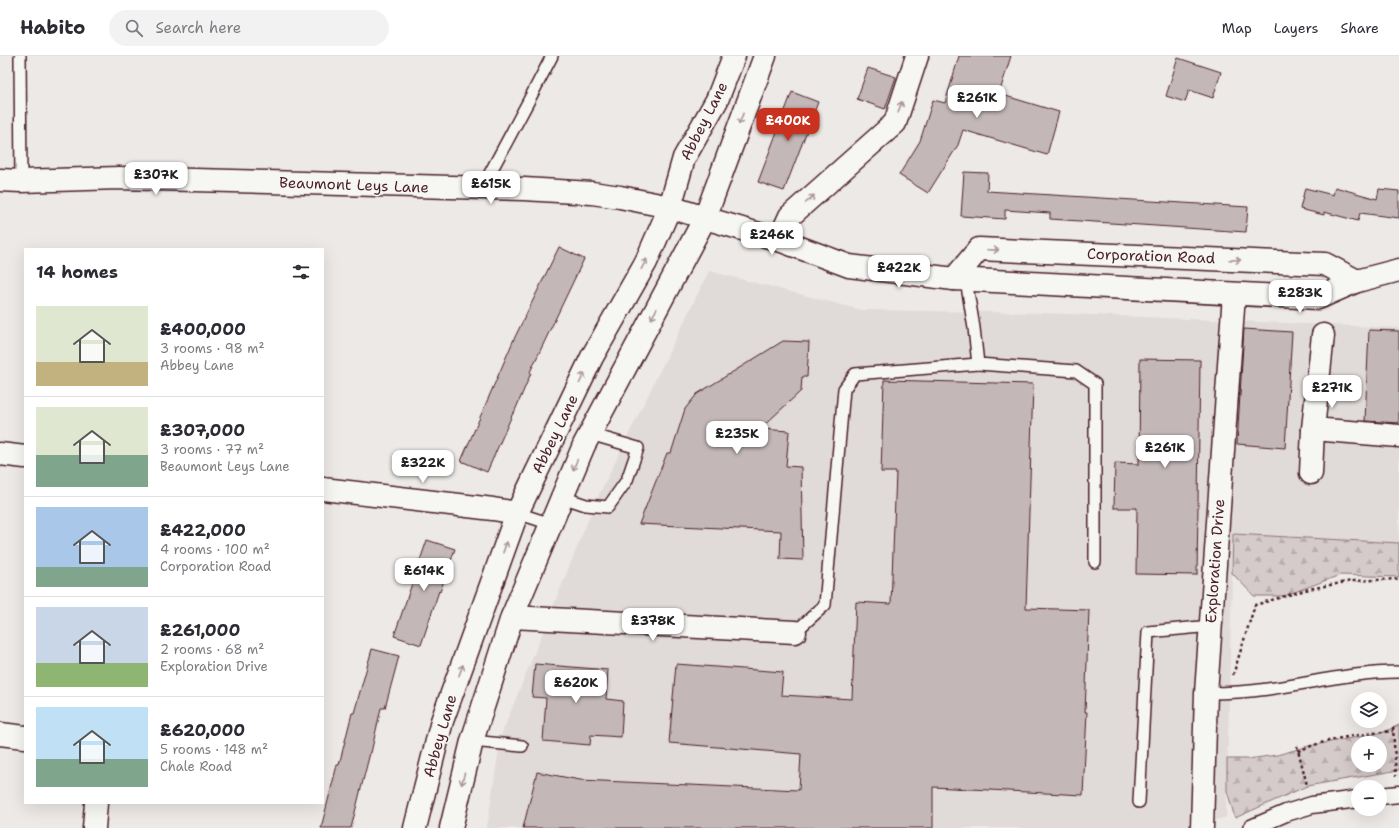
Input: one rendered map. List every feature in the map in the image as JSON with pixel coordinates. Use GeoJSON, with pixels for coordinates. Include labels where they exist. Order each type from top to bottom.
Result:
{"type":"FeatureCollection","features":[{"type":"Feature","properties":{"kind":"street","name":"Abbey Lane"},"geometry":{"type":"LineString","coordinates":[[415,828],[442,721],[517,513],[592,357],[646,262],[670,207],[684,158],[717,100],[734,56]]}},
{"type":"Feature","properties":{"kind":"street","name":"Abbey Lane"},"geometry":{"type":"LineString","coordinates":[[451,828],[472,741],[512,617],[584,445],[705,218],[765,56]]}},
{"type":"Feature","properties":{"kind":"street"},"geometry":{"type":"LineString","coordinates":[[779,240],[790,216],[895,123],[917,56]]}},
{"type":"Feature","properties":{"kind":"street","name":"Beaumont Leys Lane"},"geometry":{"type":"LineString","coordinates":[[10,180],[119,178],[482,188],[592,193],[670,207],[705,218]]}},
{"type":"Feature","properties":{"kind":"street"},"geometry":{"type":"LineString","coordinates":[[705,218],[779,240],[849,266],[960,279],[1318,298],[1357,281],[1399,270]]}},
{"type":"Feature","properties":{"kind":"street","name":"Corporation Road"},"geometry":{"type":"LineString","coordinates":[[960,279],[979,249],[1325,264],[1357,281]]}},
{"type":"Feature","properties":{"kind":"street","name":"Exploration Drive"},"geometry":{"type":"LineString","coordinates":[[1202,828],[1206,693],[1234,294]]}},
{"type":"Feature","properties":{"kind":"street"},"geometry":{"type":"LineString","coordinates":[[1311,473],[1313,429],[1322,335]]}},
{"type":"Feature","properties":{"kind":"street"},"geometry":{"type":"LineString","coordinates":[[1313,429],[1399,436]]}},
{"type":"Feature","properties":{"kind":"street"},"geometry":{"type":"LineString","coordinates":[[0,454],[24,457]]}},
{"type":"Feature","properties":{"kind":"street"},"geometry":{"type":"LineString","coordinates":[[324,489],[517,513]]}},
{"type":"Feature","properties":{"kind":"street"},"geometry":{"type":"LineString","coordinates":[[512,617],[795,632]]}},
{"type":"Feature","properties":{"kind":"street"},"geometry":{"type":"LineString","coordinates":[[0,734],[24,737]]}},
{"type":"Feature","properties":{"kind":"street"},"geometry":{"type":"LineString","coordinates":[[1387,795],[1398,794]]}},
{"type":"Feature","properties":{"kind":"street"},"geometry":{"type":"LineString","coordinates":[[1251,828],[1286,813],[1312,805],[1351,800]]}},
{"type":"Feature","properties":{"kind":"street"},"geometry":{"type":"LineString","coordinates":[[94,828],[96,804]]}},
{"type":"Feature","properties":{"kind":"lane"},"geometry":{"type":"LineString","coordinates":[[10,180],[20,56]]}},
{"type":"Feature","properties":{"kind":"lane"},"geometry":{"type":"LineString","coordinates":[[482,188],[552,56]]}},
{"type":"Feature","properties":{"kind":"lane"},"geometry":{"type":"LineString","coordinates":[[960,279],[974,328],[978,364]]}},
{"type":"Feature","properties":{"kind":"lane"},"geometry":{"type":"LineString","coordinates":[[795,632],[825,606],[844,389],[855,374],[978,364],[1076,371],[1095,384],[1095,562]]}},
{"type":"Feature","properties":{"kind":"lane"},"geometry":{"type":"LineString","coordinates":[[562,497],[586,505],[608,507],[627,480],[638,448],[590,434]]}},
{"type":"Feature","properties":{"kind":"lane"},"geometry":{"type":"LineString","coordinates":[[517,513],[551,524]]}},
{"type":"Feature","properties":{"kind":"lane"},"geometry":{"type":"LineString","coordinates":[[1139,802],[1148,632],[1211,626]]}},
{"type":"Feature","properties":{"kind":"lane"},"geometry":{"type":"LineString","coordinates":[[1206,693],[1228,693],[1268,689],[1326,679],[1381,672],[1399,672]]}},
{"type":"Feature","properties":{"kind":"lane"},"geometry":{"type":"LineString","coordinates":[[472,741],[522,746]]}},
{"type":"Feature","properties":{"kind":"path"},"geometry":{"type":"LineString","coordinates":[[1228,693],[1255,605],[1309,589],[1352,581],[1399,578]]}},
{"type":"Feature","properties":{"kind":"path"},"geometry":{"type":"LineString","coordinates":[[1393,727],[1398,794]]}},
{"type":"Feature","properties":{"kind":"path"},"geometry":{"type":"LineString","coordinates":[[1298,750],[1360,734],[1394,731]]}},
{"type":"Feature","properties":{"kind":"path"},"geometry":{"type":"LineString","coordinates":[[1297,746],[1312,805]]}},
{"type":"Feature","properties":{"kind":"shaded area"},"geometry":{"type":"Polygon","coordinates":[[[709,271],[861,310],[1044,313],[1399,328],[1399,543],[1233,535],[1226,817],[1190,828],[487,828],[501,736],[595,503],[709,271]]]}},
{"type":"Feature","properties":{"kind":"green space"},"geometry":{"type":"Polygon","coordinates":[[[1233,534],[1399,543],[1399,577],[1340,575],[1284,596],[1254,596],[1232,573],[1233,534]]]}},
{"type":"Feature","properties":{"kind":"green space"},"geometry":{"type":"Polygon","coordinates":[[[1399,725],[1399,770],[1307,786],[1235,818],[1227,791],[1227,759],[1248,759],[1277,755],[1309,746],[1351,738],[1351,772],[1387,772],[1387,736],[1363,736],[1384,732],[1399,725]]]}},
{"type":"Feature","properties":{"kind":"building"},"geometry":{"type":"Polygon","coordinates":[[[959,56],[1011,56],[999,94],[1059,112],[1047,155],[963,130],[958,145],[928,193],[899,175],[920,141],[933,100],[945,103],[959,56]]]}},
{"type":"Feature","properties":{"kind":"building"},"geometry":{"type":"Polygon","coordinates":[[[1178,58],[1221,72],[1213,98],[1189,90],[1185,102],[1166,96],[1178,58]]]}},
{"type":"Feature","properties":{"kind":"building"},"geometry":{"type":"Polygon","coordinates":[[[868,68],[896,77],[885,109],[857,99],[868,68]]]}},
{"type":"Feature","properties":{"kind":"building"},"geometry":{"type":"Polygon","coordinates":[[[792,92],[818,102],[784,191],[758,182],[792,92]]]}},
{"type":"Feature","properties":{"kind":"building"},"geometry":{"type":"Polygon","coordinates":[[[964,172],[988,173],[987,191],[1248,207],[1246,232],[1050,219],[1050,213],[1005,210],[1005,219],[961,216],[964,172]]]}},
{"type":"Feature","properties":{"kind":"building"},"geometry":{"type":"Polygon","coordinates":[[[1335,187],[1377,199],[1379,189],[1399,191],[1399,218],[1360,213],[1358,221],[1324,212],[1324,215],[1300,209],[1305,188],[1333,195],[1335,187]]]}},
{"type":"Feature","properties":{"kind":"building"},"geometry":{"type":"Polygon","coordinates":[[[559,247],[584,259],[530,372],[531,373],[514,413],[487,472],[461,461],[514,339],[559,247]]]}},
{"type":"Feature","properties":{"kind":"building"},"geometry":{"type":"Polygon","coordinates":[[[1244,329],[1292,332],[1285,448],[1237,444],[1244,329]]]}},
{"type":"Feature","properties":{"kind":"building"},"geometry":{"type":"Polygon","coordinates":[[[1369,330],[1399,331],[1399,423],[1365,421],[1369,330]]]}},
{"type":"Feature","properties":{"kind":"building"},"geometry":{"type":"Polygon","coordinates":[[[783,341],[809,342],[807,377],[802,377],[801,391],[760,429],[789,431],[786,466],[801,467],[803,560],[780,559],[781,531],[639,524],[667,453],[671,453],[685,409],[697,394],[783,341]]]}},
{"type":"Feature","properties":{"kind":"building"},"geometry":{"type":"Polygon","coordinates":[[[1140,359],[1200,360],[1197,575],[1136,574],[1137,508],[1114,508],[1115,463],[1139,464],[1140,359]]]}},
{"type":"Feature","properties":{"kind":"building"},"geometry":{"type":"Polygon","coordinates":[[[884,380],[1033,384],[1026,608],[1089,610],[1085,712],[1087,712],[1083,795],[933,787],[933,828],[523,828],[537,772],[580,780],[799,790],[801,754],[669,743],[676,664],[783,672],[781,695],[852,699],[856,602],[891,604],[896,472],[881,472],[884,380]]]}},
{"type":"Feature","properties":{"kind":"building"},"geometry":{"type":"Polygon","coordinates":[[[427,540],[455,549],[421,645],[394,636],[427,540]]]}},
{"type":"Feature","properties":{"kind":"building"},"geometry":{"type":"Polygon","coordinates":[[[372,649],[399,656],[385,708],[381,708],[371,753],[351,828],[321,828],[337,765],[339,765],[352,713],[354,713],[372,649]]]}},
{"type":"Feature","properties":{"kind":"building"},"geometry":{"type":"Polygon","coordinates":[[[535,664],[608,670],[606,699],[623,701],[621,737],[591,735],[590,745],[543,741],[546,698],[532,697],[535,664]]]}}]}
